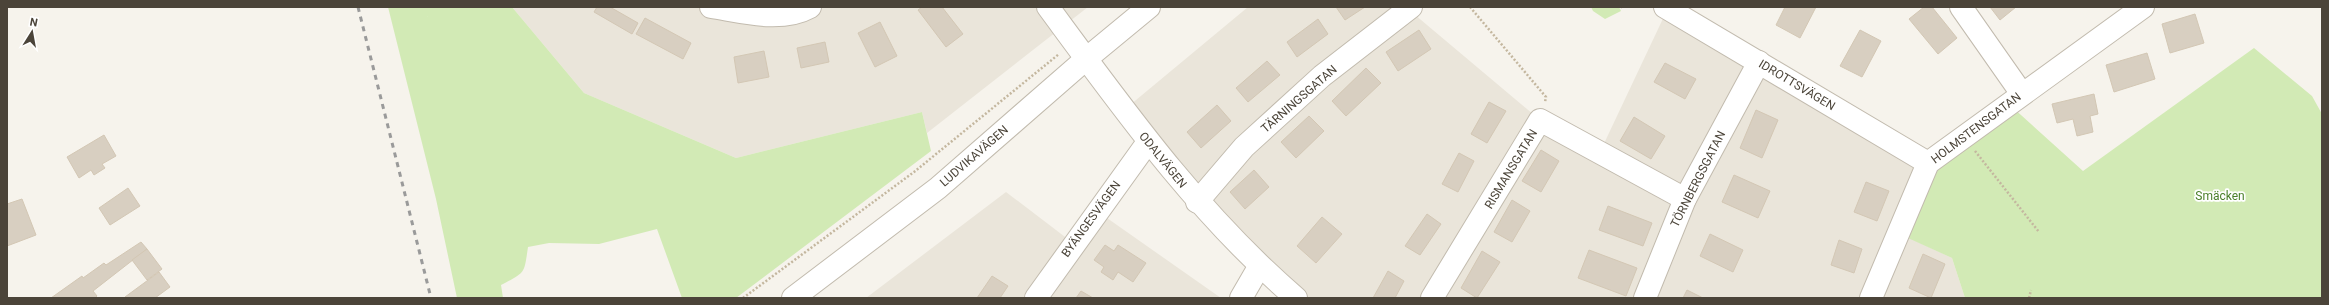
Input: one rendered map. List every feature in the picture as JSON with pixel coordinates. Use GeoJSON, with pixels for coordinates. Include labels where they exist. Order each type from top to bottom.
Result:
{"type":"FeatureCollection","features":[{"type":"Feature","properties":{"kind":"street"},"geometry":{"type":"LineString","coordinates":[[711,7],[759,15],[799,13],[810,7]]}},
{"type":"Feature","properties":{"kind":"street","name":"ODALVÄGEN"},"geometry":{"type":"LineString","coordinates":[[1048,7],[1148,142],[1197,202],[1259,267],[1296,298]]}},
{"type":"Feature","properties":{"kind":"street","name":"LUDVIKAVÄGEN"},"geometry":{"type":"LineString","coordinates":[[793,298],[938,188],[1080,50],[1149,7]]}},
{"type":"Feature","properties":{"kind":"street","name":"TÄRNINGSGATAN"},"geometry":{"type":"LineString","coordinates":[[1197,202],[1244,147],[1322,76],[1411,7]]}},
{"type":"Feature","properties":{"kind":"street","name":"IDROTTSVÄGEN"},"geometry":{"type":"LineString","coordinates":[[1665,7],[1928,163]]}},
{"type":"Feature","properties":{"kind":"street"},"geometry":{"type":"LineString","coordinates":[[1961,7],[2022,94]]}},
{"type":"Feature","properties":{"kind":"street","name":"HOLMSTENSGATAN"},"geometry":{"type":"LineString","coordinates":[[1871,298],[1928,163],[1963,136],[2143,7]]}},
{"type":"Feature","properties":{"kind":"street","name":"TÖRNBERGSGATAN"},"geometry":{"type":"LineString","coordinates":[[1645,298],[1685,199],[1759,62]]}},
{"type":"Feature","properties":{"kind":"street","name":"RISMANSGATAN"},"geometry":{"type":"LineString","coordinates":[[1432,298],[1540,120],[1685,199]]}},
{"type":"Feature","properties":{"kind":"street","name":"BYÄNGESVÄGEN"},"geometry":{"type":"LineString","coordinates":[[1036,298],[1148,142]]}},
{"type":"Feature","properties":{"kind":"street"},"geometry":{"type":"LineString","coordinates":[[1241,298],[1259,267]]}},
{"type":"Feature","properties":{"kind":"path"},"geometry":{"type":"LineString","coordinates":[[1470,7],[1546,97],[1540,120]]}},
{"type":"Feature","properties":{"kind":"path"},"geometry":{"type":"LineString","coordinates":[[743,298],[1080,50]]}},
{"type":"Feature","properties":{"kind":"path"},"geometry":{"type":"LineString","coordinates":[[1963,136],[2039,232]]}},
{"type":"Feature","properties":{"kind":"path"},"geometry":{"type":"LineString","coordinates":[[2029,298],[2031,290]]}},
{"type":"Feature","properties":{"kind":"shaded area"},"geometry":{"type":"Polygon","coordinates":[[[512,7],[1088,7],[927,133],[922,112],[736,158],[584,93],[512,7]]]}},
{"type":"Feature","properties":{"kind":"shaded area"},"geometry":{"type":"Polygon","coordinates":[[[1248,7],[1411,7],[1408,9],[1540,120],[1600,152],[1668,8],[1928,163],[1899,233],[1952,258],[1965,298],[1296,298],[1124,110],[1248,7]]]}},
{"type":"Feature","properties":{"kind":"shaded area"},"geometry":{"type":"Polygon","coordinates":[[[1006,192],[1073,243],[1097,211],[1221,298],[866,298],[1006,192]]]}},
{"type":"Feature","properties":{"kind":"green space"},"geometry":{"type":"Polygon","coordinates":[[[388,7],[512,7],[584,93],[736,158],[922,112],[931,151],[736,298],[682,298],[657,229],[599,244],[549,243],[528,247],[526,262],[522,271],[501,285],[503,298],[457,298],[436,199],[388,7]]]}},
{"type":"Feature","properties":{"kind":"green space"},"geometry":{"type":"Polygon","coordinates":[[[1591,7],[1619,7],[1621,11],[1605,19],[1593,11],[1591,7]]]}},
{"type":"Feature","properties":{"kind":"green space","name":"Smäcken"},"geometry":{"type":"Polygon","coordinates":[[[2254,48],[2312,96],[2322,114],[2322,298],[1965,298],[1952,258],[1908,238],[1935,163],[2011,106],[2083,171],[2254,48]]]}},
{"type":"Feature","properties":{"kind":"building"},"geometry":{"type":"Polygon","coordinates":[[[597,7],[610,7],[638,23],[632,34],[594,12],[597,7]]]}},
{"type":"Feature","properties":{"kind":"building"},"geometry":{"type":"Polygon","coordinates":[[[922,7],[942,7],[963,34],[946,47],[918,10],[922,7]]]}},
{"type":"Feature","properties":{"kind":"building"},"geometry":{"type":"Polygon","coordinates":[[[1336,7],[1365,7],[1345,20],[1336,7]]]}},
{"type":"Feature","properties":{"kind":"building"},"geometry":{"type":"Polygon","coordinates":[[[1785,7],[1816,7],[1800,38],[1776,25],[1785,7]]]}},
{"type":"Feature","properties":{"kind":"building"},"geometry":{"type":"Polygon","coordinates":[[[1924,7],[1932,7],[1957,38],[1938,54],[1909,19],[1924,7]]]}},
{"type":"Feature","properties":{"kind":"building"},"geometry":{"type":"Polygon","coordinates":[[[1990,7],[2016,7],[2000,20],[1990,7]]]}},
{"type":"Feature","properties":{"kind":"building"},"geometry":{"type":"Polygon","coordinates":[[[2195,14],[2204,43],[2170,53],[2162,24],[2195,14]]]}},
{"type":"Feature","properties":{"kind":"building"},"geometry":{"type":"Polygon","coordinates":[[[645,18],[691,43],[683,59],[636,34],[645,18]]]}},
{"type":"Feature","properties":{"kind":"building"},"geometry":{"type":"Polygon","coordinates":[[[1318,19],[1328,34],[1297,57],[1287,42],[1318,19]]]}},
{"type":"Feature","properties":{"kind":"building"},"geometry":{"type":"Polygon","coordinates":[[[880,22],[897,56],[875,67],[858,33],[880,22]]]}},
{"type":"Feature","properties":{"kind":"building"},"geometry":{"type":"Polygon","coordinates":[[[1419,30],[1431,49],[1398,71],[1386,52],[1419,30]]]}},
{"type":"Feature","properties":{"kind":"building"},"geometry":{"type":"Polygon","coordinates":[[[1860,30],[1881,41],[1862,77],[1840,66],[1860,30]]]}},
{"type":"Feature","properties":{"kind":"building"},"geometry":{"type":"Polygon","coordinates":[[[825,42],[829,62],[801,68],[797,48],[825,42]]]}},
{"type":"Feature","properties":{"kind":"building"},"geometry":{"type":"Polygon","coordinates":[[[764,51],[769,77],[738,83],[734,57],[764,51]]]}},
{"type":"Feature","properties":{"kind":"building"},"geometry":{"type":"Polygon","coordinates":[[[2147,53],[2155,79],[2114,92],[2106,65],[2147,53]]]}},
{"type":"Feature","properties":{"kind":"building"},"geometry":{"type":"Polygon","coordinates":[[[1267,61],[1280,75],[1248,102],[1236,88],[1267,61]]]}},
{"type":"Feature","properties":{"kind":"building"},"geometry":{"type":"Polygon","coordinates":[[[1665,63],[1696,79],[1685,99],[1654,82],[1665,63]]]}},
{"type":"Feature","properties":{"kind":"building"},"geometry":{"type":"Polygon","coordinates":[[[1366,68],[1381,83],[1346,116],[1332,101],[1366,68]]]}},
{"type":"Feature","properties":{"kind":"building"},"geometry":{"type":"Polygon","coordinates":[[[2094,94],[2098,114],[2090,116],[2093,132],[2077,136],[2073,119],[2057,123],[2052,104],[2094,94]]]}},
{"type":"Feature","properties":{"kind":"building"},"geometry":{"type":"Polygon","coordinates":[[[1489,102],[1506,111],[1487,143],[1471,134],[1489,102]]]}},
{"type":"Feature","properties":{"kind":"building"},"geometry":{"type":"Polygon","coordinates":[[[1217,105],[1231,121],[1201,148],[1187,132],[1217,105]]]}},
{"type":"Feature","properties":{"kind":"building"},"geometry":{"type":"Polygon","coordinates":[[[1756,110],[1778,120],[1762,158],[1740,148],[1756,110]]]}},
{"type":"Feature","properties":{"kind":"building"},"geometry":{"type":"Polygon","coordinates":[[[1309,116],[1324,131],[1296,158],[1281,142],[1309,116]]]}},
{"type":"Feature","properties":{"kind":"building"},"geometry":{"type":"Polygon","coordinates":[[[1634,117],[1665,136],[1651,159],[1620,141],[1634,117]]]}},
{"type":"Feature","properties":{"kind":"building"},"geometry":{"type":"Polygon","coordinates":[[[104,135],[116,156],[102,164],[105,168],[94,175],[91,170],[79,178],[67,157],[104,135]]]}},
{"type":"Feature","properties":{"kind":"building"},"geometry":{"type":"Polygon","coordinates":[[[1541,150],[1559,161],[1541,192],[1522,181],[1541,150]]]}},
{"type":"Feature","properties":{"kind":"building"},"geometry":{"type":"Polygon","coordinates":[[[1459,153],[1474,161],[1458,192],[1442,184],[1459,153]]]}},
{"type":"Feature","properties":{"kind":"building"},"geometry":{"type":"Polygon","coordinates":[[[1254,170],[1269,187],[1245,209],[1230,192],[1254,170]]]}},
{"type":"Feature","properties":{"kind":"building"},"geometry":{"type":"Polygon","coordinates":[[[1734,175],[1770,191],[1758,218],[1722,202],[1734,175]]]}},
{"type":"Feature","properties":{"kind":"building"},"geometry":{"type":"Polygon","coordinates":[[[1866,182],[1889,191],[1877,221],[1854,212],[1866,182]]]}},
{"type":"Feature","properties":{"kind":"building"},"geometry":{"type":"Polygon","coordinates":[[[128,188],[140,206],[110,225],[99,208],[128,188]]]}},
{"type":"Feature","properties":{"kind":"building"},"geometry":{"type":"Polygon","coordinates":[[[22,199],[36,235],[7,246],[7,204],[22,199]]]}},
{"type":"Feature","properties":{"kind":"building"},"geometry":{"type":"Polygon","coordinates":[[[1512,200],[1530,211],[1512,242],[1494,232],[1512,200]]]}},
{"type":"Feature","properties":{"kind":"building"},"geometry":{"type":"Polygon","coordinates":[[[1608,206],[1652,223],[1643,246],[1599,230],[1608,206]]]}},
{"type":"Feature","properties":{"kind":"building"},"geometry":{"type":"Polygon","coordinates":[[[1427,214],[1441,224],[1420,255],[1405,246],[1427,214]]]}},
{"type":"Feature","properties":{"kind":"building"},"geometry":{"type":"Polygon","coordinates":[[[1322,217],[1342,234],[1316,263],[1297,246],[1322,217]]]}},
{"type":"Feature","properties":{"kind":"building"},"geometry":{"type":"Polygon","coordinates":[[[1710,234],[1743,250],[1733,272],[1700,256],[1710,234]]]}},
{"type":"Feature","properties":{"kind":"building"},"geometry":{"type":"Polygon","coordinates":[[[1839,240],[1862,249],[1854,273],[1831,265],[1839,240]]]}},
{"type":"Feature","properties":{"kind":"building"},"geometry":{"type":"Polygon","coordinates":[[[141,242],[147,249],[93,291],[97,296],[95,298],[51,298],[82,276],[83,278],[104,263],[106,265],[141,242]]]}},
{"type":"Feature","properties":{"kind":"building"},"geometry":{"type":"Polygon","coordinates":[[[1105,245],[1114,251],[1118,245],[1146,263],[1133,282],[1118,272],[1113,280],[1101,272],[1104,267],[1094,260],[1105,245]]]}},
{"type":"Feature","properties":{"kind":"building"},"geometry":{"type":"Polygon","coordinates":[[[147,249],[162,269],[147,280],[132,260],[147,249]]]}},
{"type":"Feature","properties":{"kind":"building"},"geometry":{"type":"Polygon","coordinates":[[[1589,250],[1637,268],[1626,296],[1578,278],[1589,250]]]}},
{"type":"Feature","properties":{"kind":"building"},"geometry":{"type":"Polygon","coordinates":[[[1482,251],[1500,262],[1477,298],[1461,288],[1482,251]]]}},
{"type":"Feature","properties":{"kind":"building"},"geometry":{"type":"Polygon","coordinates":[[[1923,254],[1945,264],[1931,298],[1909,288],[1923,254]]]}},
{"type":"Feature","properties":{"kind":"building"},"geometry":{"type":"Polygon","coordinates":[[[1388,271],[1404,281],[1395,298],[1373,298],[1388,271]]]}},
{"type":"Feature","properties":{"kind":"building"},"geometry":{"type":"Polygon","coordinates":[[[159,272],[170,287],[155,298],[125,297],[159,272]]]}},
{"type":"Feature","properties":{"kind":"building"},"geometry":{"type":"Polygon","coordinates":[[[992,276],[1008,286],[1000,298],[977,298],[992,276]]]}},
{"type":"Feature","properties":{"kind":"building"},"geometry":{"type":"Polygon","coordinates":[[[1687,290],[1703,298],[1683,298],[1687,290]]]}},
{"type":"Feature","properties":{"kind":"building"},"geometry":{"type":"Polygon","coordinates":[[[1081,291],[1093,298],[1076,298],[1081,291]]]}},
{"type":"Feature","properties":{"kind":"railway"},"geometry":{"type":"LineString","coordinates":[[358,7],[431,298]]}}]}
